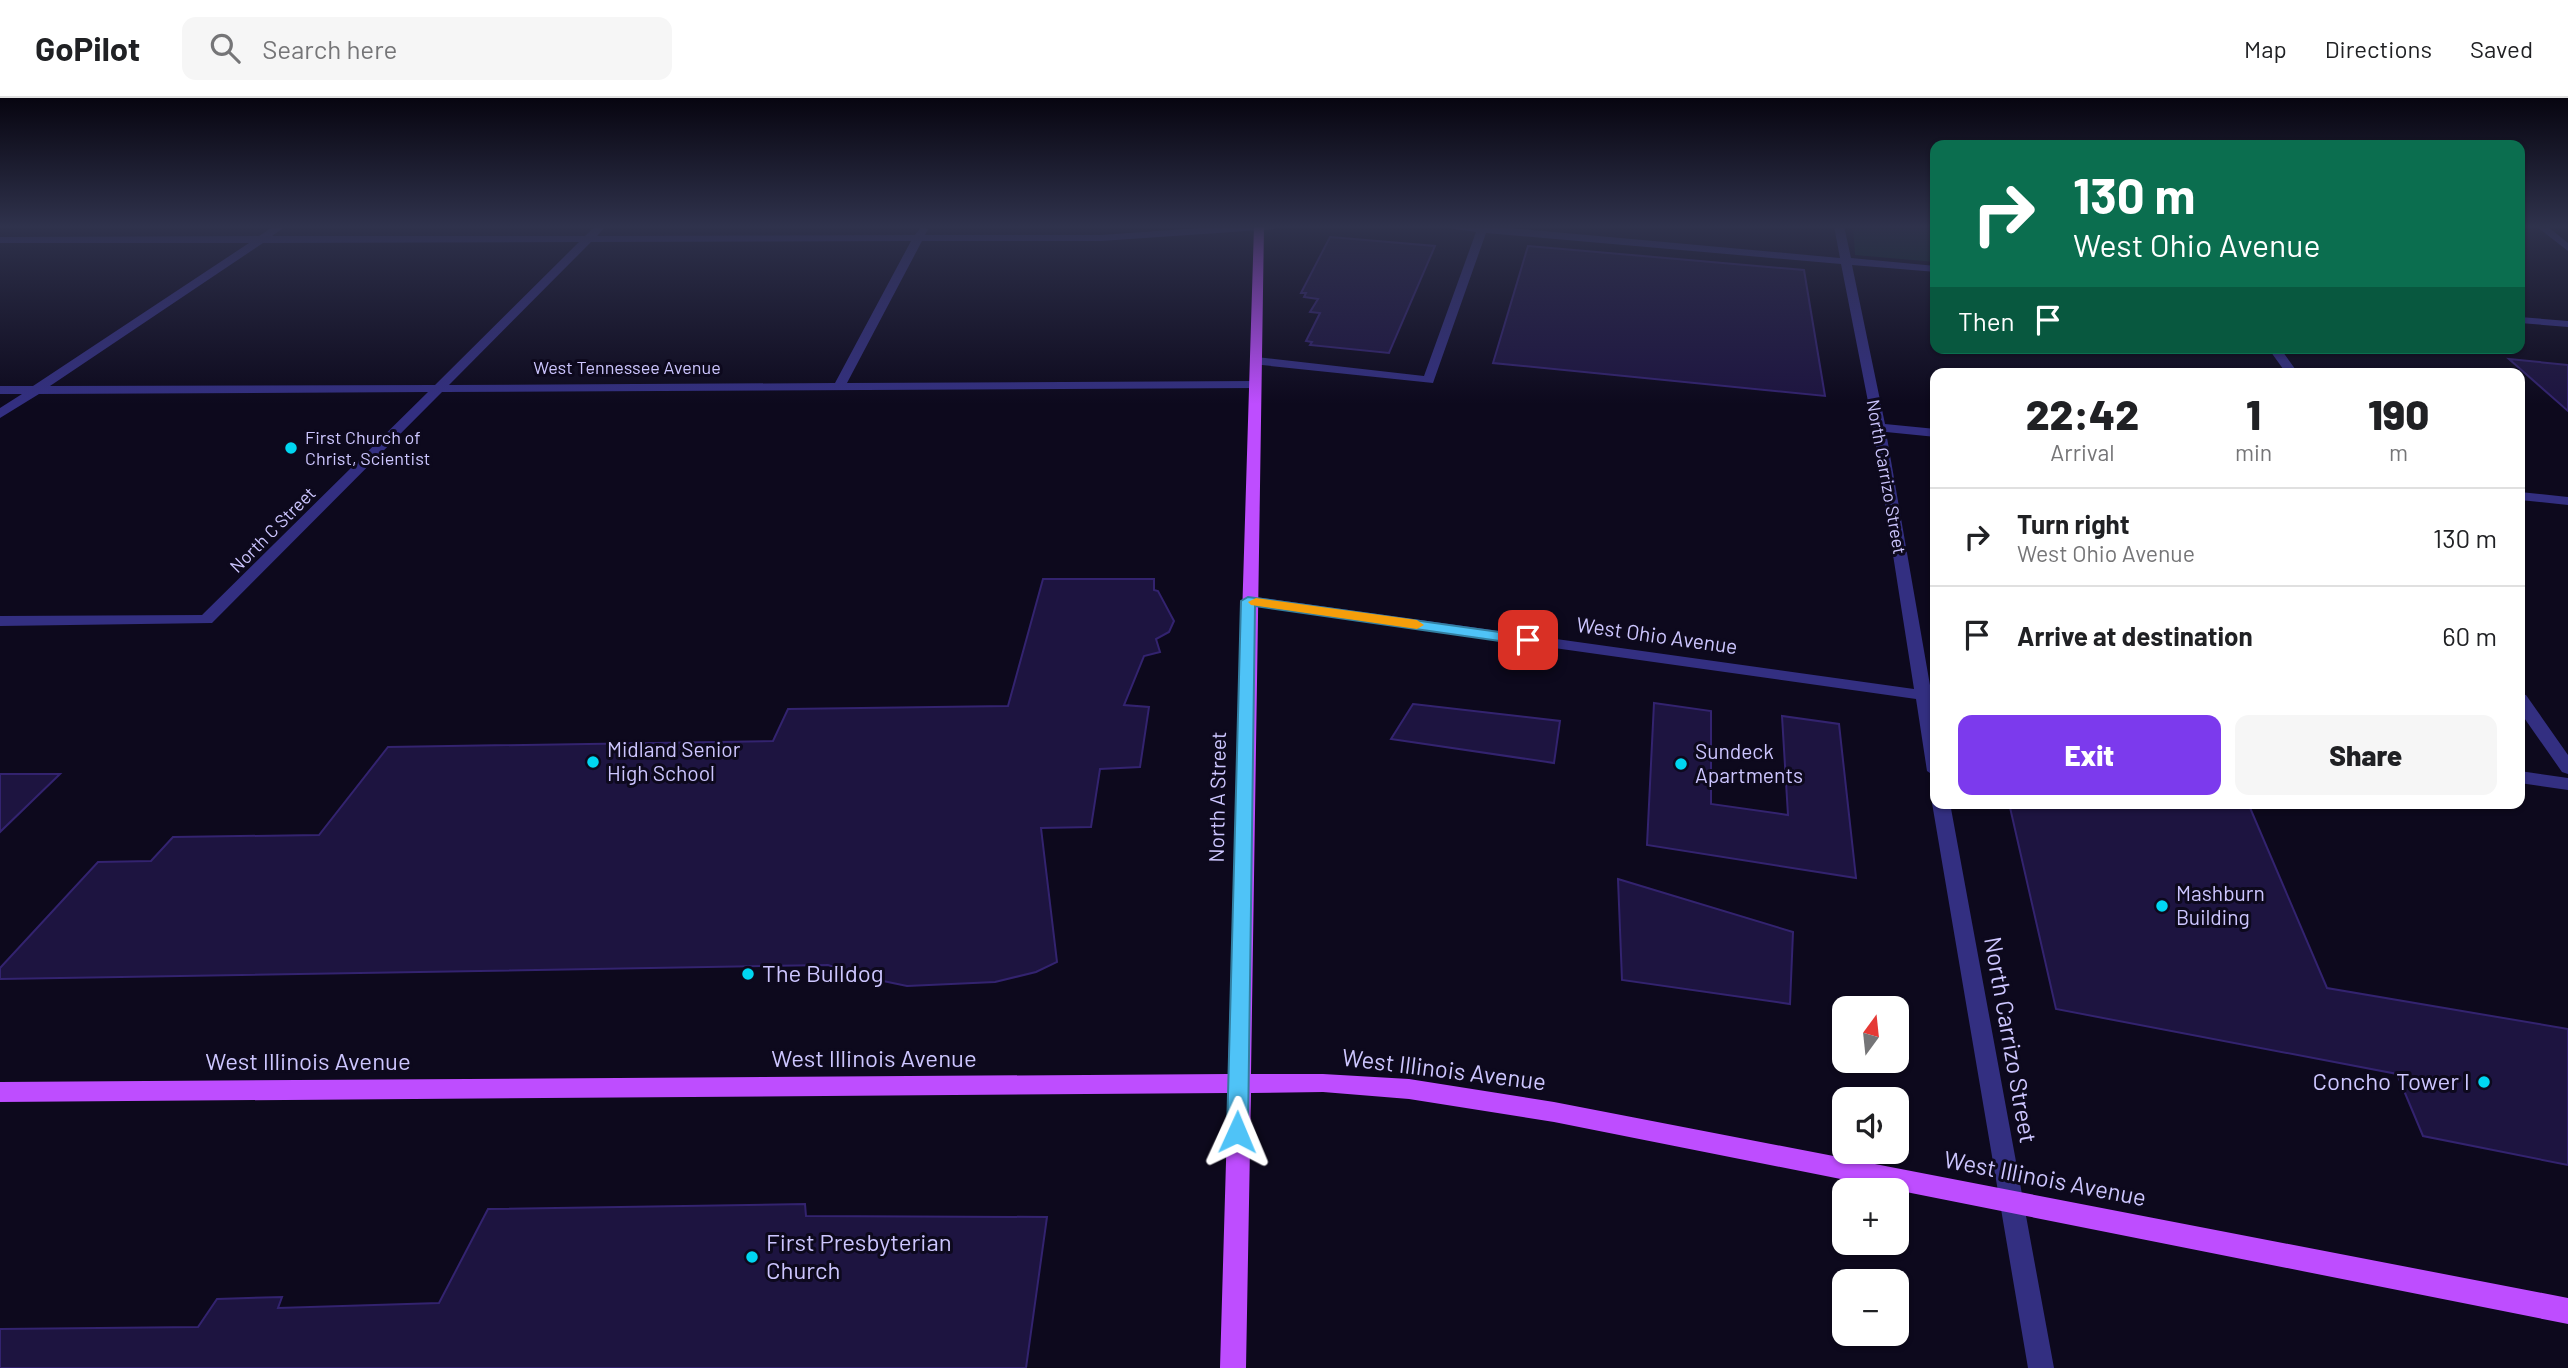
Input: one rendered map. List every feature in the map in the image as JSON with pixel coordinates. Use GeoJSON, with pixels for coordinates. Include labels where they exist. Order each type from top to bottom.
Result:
{"type":"FeatureCollection","features":[{"type":"Feature","properties":{"kind":"main road","name":"North A Street"},"geometry":{"type":"LineString","coordinates":[[1233,1368],[1248,601],[1258,285]]}},
{"type":"Feature","properties":{"kind":"main road","name":"West Illinois Avenue"},"geometry":{"type":"LineString","coordinates":[[0,1092],[1323,1083],[1409,1089],[1565,1114],[2568,1311]]}},
{"type":"Feature","properties":{"kind":"street"},"geometry":{"type":"LineString","coordinates":[[0,414],[192,285]]}},
{"type":"Feature","properties":{"kind":"street","name":"North C Street"},"geometry":{"type":"LineString","coordinates":[[0,621],[206,620],[542,285]]}},
{"type":"Feature","properties":{"kind":"street"},"geometry":{"type":"LineString","coordinates":[[839,387],[893,285]]}},
{"type":"Feature","properties":{"kind":"street"},"geometry":{"type":"LineString","coordinates":[[1256,361],[1429,380],[1462,285]]}},
{"type":"Feature","properties":{"kind":"street","name":"North Carrizo Street"},"geometry":{"type":"LineString","coordinates":[[1849,285],[1879,427],[1929,696]]}},
{"type":"Feature","properties":{"kind":"street"},"geometry":{"type":"LineString","coordinates":[[2525,320],[2568,324]]}},
{"type":"Feature","properties":{"kind":"street","name":"West Tennessee Avenue"},"geometry":{"type":"LineString","coordinates":[[0,390],[1254,386]]}},
{"type":"Feature","properties":{"kind":"street"},"geometry":{"type":"LineString","coordinates":[[1879,427],[1930,432]]}},
{"type":"Feature","properties":{"kind":"street"},"geometry":{"type":"LineString","coordinates":[[2525,497],[2568,501]]}},
{"type":"Feature","properties":{"kind":"street","name":"West Ohio Avenue"},"geometry":{"type":"LineString","coordinates":[[1248,601],[1929,696]]}},
{"type":"Feature","properties":{"kind":"street"},"geometry":{"type":"LineString","coordinates":[[2525,706],[2568,768]]}},
{"type":"Feature","properties":{"kind":"street"},"geometry":{"type":"LineString","coordinates":[[2525,778],[2568,784]]}},
{"type":"Feature","properties":{"kind":"street","name":"North Carrizo Street"},"geometry":{"type":"LineString","coordinates":[[1942,809],[2040,1368]]}},
{"type":"Feature","properties":{"kind":"building"},"geometry":{"type":"Polygon","coordinates":[[[1305,285],[1418,285],[1389,353],[1310,345],[1312,342],[1306,341],[1320,313],[1310,312],[1318,299],[1304,297],[1306,293],[1301,293],[1305,285]]]}},
{"type":"Feature","properties":{"kind":"building"},"geometry":{"type":"Polygon","coordinates":[[[1516,285],[1807,285],[1825,396],[1493,363],[1516,285]]]}},
{"type":"Feature","properties":{"kind":"building"},"geometry":{"type":"Polygon","coordinates":[[[2509,359],[2568,365],[2568,411],[2525,373],[2525,368],[2519,368],[2509,359]]]}},
{"type":"Feature","properties":{"kind":"building"},"geometry":{"type":"Polygon","coordinates":[[[1043,579],[1154,579],[1154,590],[1158,591],[1174,621],[1169,632],[1156,639],[1160,652],[1144,656],[1124,705],[1149,707],[1140,767],[1100,769],[1091,827],[1041,828],[1057,962],[1036,972],[995,982],[907,986],[864,977],[828,965],[0,979],[0,968],[98,862],[151,861],[173,837],[319,835],[388,747],[773,741],[788,709],[1008,706],[1043,579]]]}},
{"type":"Feature","properties":{"kind":"building","name":"Sundeck Apartments"},"geometry":{"type":"Polygon","coordinates":[[[1654,703],[1711,711],[1711,804],[1788,815],[1782,716],[1839,724],[1856,878],[1647,845],[1654,703]]]}},
{"type":"Feature","properties":{"kind":"building"},"geometry":{"type":"Polygon","coordinates":[[[1413,704],[1560,721],[1554,763],[1391,739],[1413,704]]]}},
{"type":"Feature","properties":{"kind":"building"},"geometry":{"type":"Polygon","coordinates":[[[0,774],[60,774],[0,832],[0,774]]]}},
{"type":"Feature","properties":{"kind":"building","name":"Mashburn Building"},"geometry":{"type":"Polygon","coordinates":[[[2010,809],[2251,809],[2327,988],[2568,1029],[2568,1165],[2423,1136],[2397,1074],[2056,1009],[2010,809]]]}},
{"type":"Feature","properties":{"kind":"building"},"geometry":{"type":"Polygon","coordinates":[[[1618,879],[1793,932],[1790,1004],[1622,980],[1618,879]]]}},
{"type":"Feature","properties":{"kind":"building","name":"First Presbyterian Church"},"geometry":{"type":"Polygon","coordinates":[[[805,1204],[806,1216],[1047,1217],[1026,1368],[0,1368],[0,1329],[198,1327],[217,1299],[282,1297],[278,1308],[439,1303],[488,1209],[805,1204]]]}},
{"type":"Feature","properties":{"kind":"slow traffic"},"geometry":{"type":"LineString","coordinates":[[1256,602],[1417,625]]}},
{"type":"Feature","properties":{"kind":"place","name":"First Church of Christ, Scientist"},"geometry":{"type":"Point","coordinates":[291,448]}},
{"type":"Feature","properties":{"kind":"place","name":"Midland Senior High School"},"geometry":{"type":"Point","coordinates":[593,762]}},
{"type":"Feature","properties":{"kind":"place","name":"Sundeck Apartments"},"geometry":{"type":"Point","coordinates":[1681,764]}},
{"type":"Feature","properties":{"kind":"place","name":"Mashburn Building"},"geometry":{"type":"Point","coordinates":[2162,906]}},
{"type":"Feature","properties":{"kind":"place","name":"The Bulldog"},"geometry":{"type":"Point","coordinates":[748,974]}},
{"type":"Feature","properties":{"kind":"place","name":"Concho Tower I"},"geometry":{"type":"Point","coordinates":[2484,1082]}},
{"type":"Feature","properties":{"kind":"place","name":"First Presbyterian Church"},"geometry":{"type":"Point","coordinates":[752,1257]}},
{"type":"Feature","properties":{"kind":"route"},"geometry":{"type":"LineString","coordinates":[[1237,1132],[1248,601],[1528,640]]}}]}
